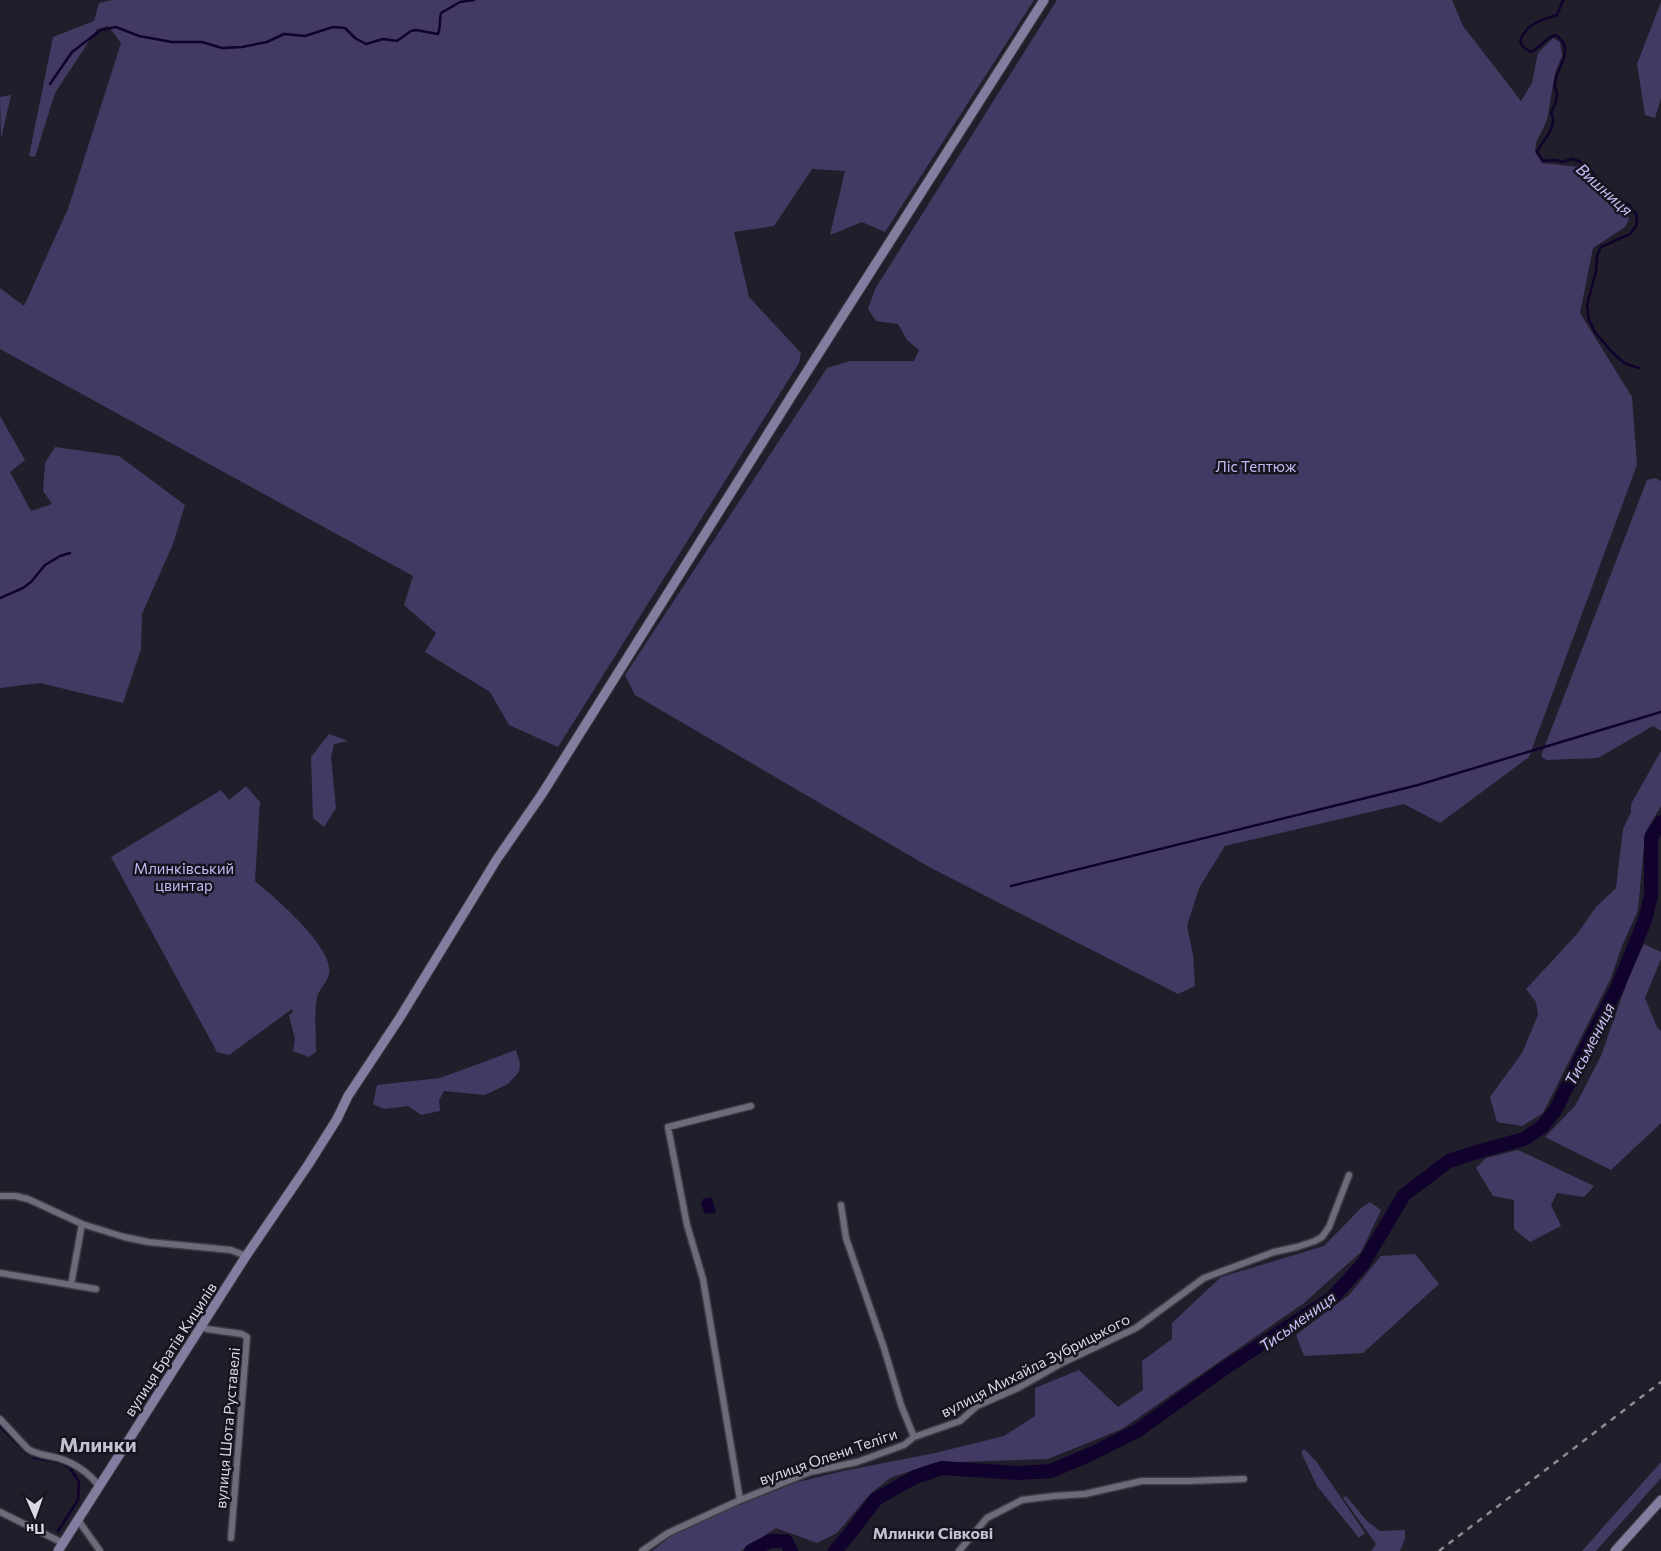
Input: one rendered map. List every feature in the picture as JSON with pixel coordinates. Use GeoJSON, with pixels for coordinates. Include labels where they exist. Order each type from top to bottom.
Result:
{"type":"FeatureCollection","features":[{"type":"Feature","properties":{"kind":"street","name":"вулиця Братів Кицилів"},"geometry":{"type":"LineString","coordinates":[[61,1547],[246,1256],[308,1164],[348,1096],[399,1019],[484,879],[542,794],[774,424],[1044,0]]}},
{"type":"Feature","properties":{"kind":"street"},"geometry":{"type":"LineString","coordinates":[[740,1500],[703,1279],[687,1225],[668,1127],[751,1106]]}},
{"type":"Feature","properties":{"kind":"street","name":"вулиця Михайла Зубрицького"},"geometry":{"type":"LineString","coordinates":[[914,1437],[960,1421],[977,1406],[1018,1388],[1062,1363],[1136,1328],[1204,1278],[1274,1252],[1297,1248],[1322,1237],[1335,1213],[1349,1175]]}},
{"type":"Feature","properties":{"kind":"street"},"geometry":{"type":"LineString","coordinates":[[0,1196],[16,1196],[28,1199],[82,1224],[124,1237],[148,1242],[231,1250],[246,1256]]}},
{"type":"Feature","properties":{"kind":"street"},"geometry":{"type":"LineString","coordinates":[[841,1205],[846,1238],[884,1348],[901,1405],[914,1437]]}},
{"type":"Feature","properties":{"kind":"street"},"geometry":{"type":"LineString","coordinates":[[71,1284],[82,1224]]}},
{"type":"Feature","properties":{"kind":"street"},"geometry":{"type":"LineString","coordinates":[[0,1273],[96,1289]]}},
{"type":"Feature","properties":{"kind":"street","name":"вулиця Шота Руставелі"},"geometry":{"type":"LineString","coordinates":[[202,1327],[207,1330],[242,1334],[247,1338],[231,1538]]}},
{"type":"Feature","properties":{"kind":"street"},"geometry":{"type":"LineString","coordinates":[[0,1419],[28,1449],[71,1463],[84,1470],[99,1486]]}},
{"type":"Feature","properties":{"kind":"street","name":"вулиця Олени Теліги"},"geometry":{"type":"LineString","coordinates":[[642,1551],[697,1518],[810,1472],[857,1462],[904,1445],[914,1437]]}},
{"type":"Feature","properties":{"kind":"street"},"geometry":{"type":"LineString","coordinates":[[959,1551],[987,1518],[1022,1500],[1085,1494],[1142,1481],[1244,1479]]}},
{"type":"Feature","properties":{"kind":"street"},"geometry":{"type":"LineString","coordinates":[[1615,1551],[1661,1500]]}},
{"type":"Feature","properties":{"kind":"street"},"geometry":{"type":"LineString","coordinates":[[0,1512],[61,1547]]}},
{"type":"Feature","properties":{"kind":"street"},"geometry":{"type":"LineString","coordinates":[[78,1520],[100,1551]]}},
{"type":"Feature","properties":{"kind":"green space"},"geometry":{"type":"Polygon","coordinates":[[[112,0],[1034,0],[885,232],[862,222],[830,235],[845,171],[812,169],[774,226],[734,232],[749,297],[801,353],[799,363],[558,747],[509,725],[490,692],[425,652],[436,633],[404,605],[413,576],[0,349],[0,288],[24,306],[68,209],[121,43],[108,26],[97,29],[55,93],[35,157],[29,156],[53,37],[94,21],[99,3],[112,0]]]}},
{"type":"Feature","properties":{"kind":"green space","name":"Ліс Тептюж"},"geometry":{"type":"Polygon","coordinates":[[[1057,0],[1452,0],[1463,26],[1521,101],[1532,83],[1538,53],[1553,38],[1560,42],[1562,56],[1555,73],[1547,120],[1536,143],[1535,152],[1542,163],[1579,167],[1608,199],[1625,209],[1629,219],[1625,227],[1593,248],[1580,313],[1632,397],[1637,465],[1529,757],[1440,823],[1404,804],[1225,846],[1199,888],[1187,926],[1193,955],[1195,986],[1178,994],[931,868],[635,695],[625,675],[827,368],[850,361],[914,361],[919,350],[907,340],[898,324],[876,321],[868,309],[875,289],[1057,0]]]}},
{"type":"Feature","properties":{"kind":"green space"},"geometry":{"type":"Polygon","coordinates":[[[1661,2],[1661,98],[1655,118],[1645,115],[1637,64],[1661,2]]]}},
{"type":"Feature","properties":{"kind":"green space"},"geometry":{"type":"Polygon","coordinates":[[[11,95],[1,139],[0,97],[11,95]]]}},
{"type":"Feature","properties":{"kind":"green space"},"geometry":{"type":"Polygon","coordinates":[[[0,416],[25,460],[10,472],[31,511],[52,504],[43,491],[45,463],[55,447],[119,456],[185,505],[173,544],[142,614],[141,649],[123,703],[40,683],[0,688],[0,416]]]}},
{"type":"Feature","properties":{"kind":"green space"},"geometry":{"type":"Polygon","coordinates":[[[1655,478],[1661,481],[1661,731],[1653,726],[1598,758],[1546,760],[1541,756],[1647,480],[1655,478]]]}},
{"type":"Feature","properties":{"kind":"green space"},"geometry":{"type":"Polygon","coordinates":[[[329,734],[348,741],[334,744],[331,757],[336,808],[324,827],[313,818],[311,757],[329,734]]]}},
{"type":"Feature","properties":{"kind":"green space"},"geometry":{"type":"Polygon","coordinates":[[[1661,751],[1661,806],[1645,833],[1638,910],[1622,946],[1611,978],[1543,1113],[1522,1126],[1497,1122],[1490,1097],[1522,1053],[1538,1015],[1536,1002],[1526,989],[1577,934],[1596,907],[1616,888],[1623,829],[1631,812],[1631,804],[1661,751]]]}},
{"type":"Feature","properties":{"kind":"green space","name":"Млинківський цвинтар"},"geometry":{"type":"Polygon","coordinates":[[[246,786],[260,802],[255,881],[313,937],[323,951],[328,963],[329,974],[318,995],[316,1004],[316,1052],[309,1057],[293,1051],[295,1039],[289,1015],[293,1012],[292,1009],[229,1055],[217,1052],[111,857],[221,790],[229,800],[246,786]]]}},
{"type":"Feature","properties":{"kind":"green space"},"geometry":{"type":"Polygon","coordinates":[[[1644,944],[1661,952],[1661,959],[1645,998],[1657,1027],[1661,1031],[1661,1123],[1611,1170],[1545,1137],[1575,1106],[1601,1056],[1628,979],[1644,944]]]}},
{"type":"Feature","properties":{"kind":"green space"},"geometry":{"type":"Polygon","coordinates":[[[516,1050],[520,1063],[519,1072],[508,1084],[485,1095],[444,1091],[439,1100],[440,1111],[421,1115],[408,1106],[384,1109],[373,1104],[377,1085],[440,1078],[516,1050]]]}},
{"type":"Feature","properties":{"kind":"green space"},"geometry":{"type":"Polygon","coordinates":[[[1518,1150],[1594,1186],[1584,1197],[1557,1193],[1551,1205],[1561,1226],[1530,1242],[1514,1229],[1514,1200],[1493,1196],[1476,1168],[1486,1158],[1518,1150]]]}},
{"type":"Feature","properties":{"kind":"green space"},"geometry":{"type":"Polygon","coordinates":[[[1370,1202],[1381,1210],[1361,1252],[1304,1303],[1122,1429],[1048,1459],[934,1463],[890,1478],[870,1494],[837,1533],[817,1543],[776,1528],[741,1551],[652,1551],[684,1526],[798,1482],[935,1453],[1004,1436],[1035,1416],[1035,1388],[1079,1370],[1118,1407],[1143,1390],[1142,1361],[1172,1339],[1172,1323],[1221,1277],[1324,1246],[1361,1208],[1370,1202]]]}},
{"type":"Feature","properties":{"kind":"green space"},"geometry":{"type":"Polygon","coordinates":[[[1415,1254],[1439,1284],[1363,1353],[1304,1356],[1296,1335],[1349,1295],[1381,1256],[1415,1254]]]}},
{"type":"Feature","properties":{"kind":"green space"},"geometry":{"type":"Polygon","coordinates":[[[1304,1449],[1316,1461],[1365,1533],[1359,1538],[1317,1486],[1301,1452],[1304,1449]]]}},
{"type":"Feature","properties":{"kind":"green space"},"geometry":{"type":"Polygon","coordinates":[[[1661,1462],[1661,1478],[1596,1551],[1582,1551],[1661,1462]]]}},
{"type":"Feature","properties":{"kind":"green space"},"geometry":{"type":"Polygon","coordinates":[[[1346,1496],[1367,1521],[1380,1531],[1405,1530],[1405,1539],[1400,1551],[1371,1551],[1376,1544],[1343,1498],[1346,1496]]]}},
{"type":"Feature","properties":{"kind":"shaded area"},"geometry":{"type":"Polygon","coordinates":[[[711,1197],[716,1211],[715,1213],[705,1214],[701,1203],[703,1199],[711,1197]]]}},
{"type":"Feature","properties":{"kind":"waterway"},"geometry":{"type":"LineString","coordinates":[[50,84],[72,52],[101,30],[116,27],[139,36],[172,42],[202,42],[222,48],[242,47],[267,42],[284,34],[305,36],[333,27],[345,28],[355,38],[366,44],[383,39],[397,41],[411,31],[416,30],[438,34],[441,13],[460,2],[474,0]]}},
{"type":"Feature","properties":{"kind":"waterway","name":"Вишниця"},"geometry":{"type":"LineString","coordinates":[[1563,0],[1557,15],[1530,27],[1526,30],[1520,41],[1523,47],[1531,52],[1556,35],[1565,46],[1564,58],[1556,77],[1557,96],[1551,113],[1553,123],[1537,152],[1543,161],[1556,160],[1562,162],[1572,159],[1579,161],[1592,172],[1604,189],[1612,196],[1629,205],[1636,214],[1636,226],[1630,234],[1601,247],[1597,256],[1596,271],[1587,305],[1589,320],[1595,332],[1624,363],[1639,368]]}},
{"type":"Feature","properties":{"kind":"waterway"},"geometry":{"type":"LineString","coordinates":[[0,598],[23,588],[31,582],[45,565],[60,556],[70,553]]}},
{"type":"Feature","properties":{"kind":"waterway"},"geometry":{"type":"LineString","coordinates":[[1011,886],[1418,785],[1661,712]]}},
{"type":"Feature","properties":{"kind":"waterway","name":"Тисьмениця"},"geometry":{"type":"LineString","coordinates":[[835,1551],[876,1499],[915,1477],[942,1468],[1018,1473],[1051,1471],[1137,1431],[1225,1368],[1332,1298],[1363,1264],[1404,1195],[1449,1161],[1524,1139],[1542,1127],[1556,1109],[1618,986],[1645,920],[1651,896],[1651,838],[1661,822]]}},
{"type":"Feature","properties":{"kind":"waterway"},"geometry":{"type":"LineString","coordinates":[[0,1426],[28,1454]]}},
{"type":"Feature","properties":{"kind":"waterway"},"geometry":{"type":"LineString","coordinates":[[34,1458],[59,1462],[70,1468],[79,1482],[78,1500],[58,1531]]}},
{"type":"Feature","properties":{"kind":"waterway","name":"Тисьмениця"},"geometry":{"type":"LineString","coordinates":[[751,1551],[770,1541],[786,1541],[791,1551]]}},
{"type":"Feature","properties":{"kind":"railway"},"geometry":{"type":"LineString","coordinates":[[1439,1551],[1661,1382]]}},
{"type":"Feature","properties":{"kind":"district","name":"Млинки"},"geometry":{"type":"Point","coordinates":[98,1444]}},
{"type":"Feature","properties":{"kind":"district","name":"Млинки Сівкові"},"geometry":{"type":"Point","coordinates":[933,1532]}}]}
